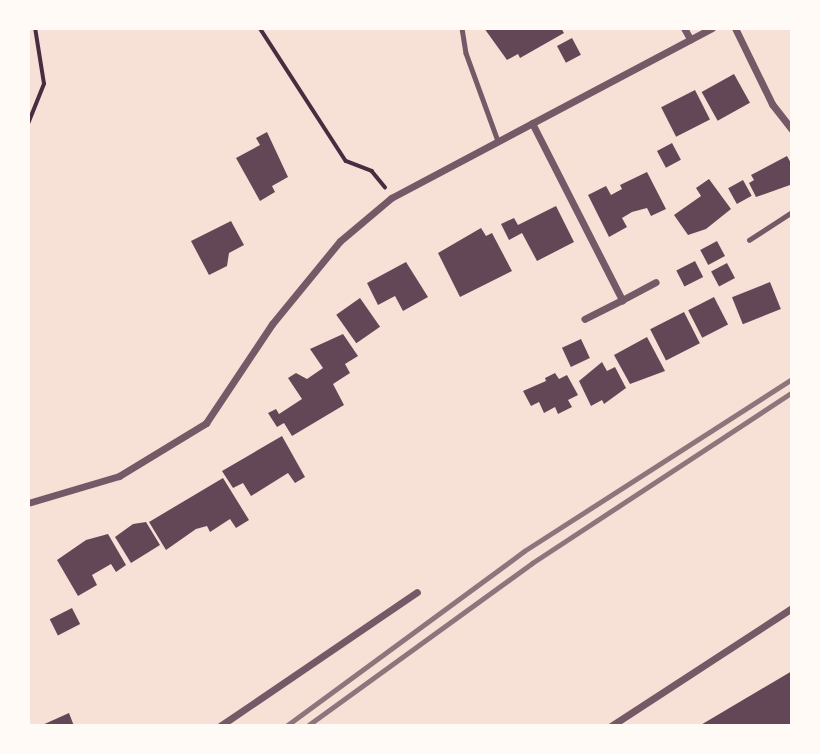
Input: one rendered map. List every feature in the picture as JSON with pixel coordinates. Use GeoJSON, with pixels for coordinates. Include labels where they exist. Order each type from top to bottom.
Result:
{"type":"FeatureCollection","features":[{"type":"Feature","properties":{"kind":"street"},"geometry":{"type":"LineString","coordinates":[[684,28],[690,39]]}},
{"type":"Feature","properties":{"kind":"street"},"geometry":{"type":"LineString","coordinates":[[28,503],[119,476],[206,423],[272,324],[340,240],[391,198],[712,28]]}},
{"type":"Feature","properties":{"kind":"street"},"geometry":{"type":"LineString","coordinates":[[735,28],[772,104],[792,130]]}},
{"type":"Feature","properties":{"kind":"street"},"geometry":{"type":"LineString","coordinates":[[532,123],[622,300]]}},
{"type":"Feature","properties":{"kind":"street"},"geometry":{"type":"LineString","coordinates":[[584,319],[656,282]]}},
{"type":"Feature","properties":{"kind":"street"},"geometry":{"type":"LineString","coordinates":[[220,726],[417,592]]}},
{"type":"Feature","properties":{"kind":"street"},"geometry":{"type":"LineString","coordinates":[[611,726],[792,608]]}},
{"type":"Feature","properties":{"kind":"lane"},"geometry":{"type":"LineString","coordinates":[[463,28],[468,60],[498,142]]}},
{"type":"Feature","properties":{"kind":"lane"},"geometry":{"type":"LineString","coordinates":[[749,240],[792,212]]}},
{"type":"Feature","properties":{"kind":"path"},"geometry":{"type":"LineString","coordinates":[[28,124],[44,84],[35,28]]}},
{"type":"Feature","properties":{"kind":"path"},"geometry":{"type":"LineString","coordinates":[[260,28],[346,161],[380,178],[391,198]]}},
{"type":"Feature","properties":{"kind":"building"},"geometry":{"type":"Polygon","coordinates":[[[484,28],[561,28],[564,33],[520,58],[518,54],[507,60],[484,28]]]}},
{"type":"Feature","properties":{"kind":"building"},"geometry":{"type":"Polygon","coordinates":[[[572,38],[581,55],[566,63],[557,46],[572,38]]]}},
{"type":"Feature","properties":{"kind":"building"},"geometry":{"type":"Polygon","coordinates":[[[734,74],[750,103],[718,121],[702,92],[734,74]]]}},
{"type":"Feature","properties":{"kind":"building"},"geometry":{"type":"Polygon","coordinates":[[[695,90],[710,119],[676,137],[661,107],[695,90]]]}},
{"type":"Feature","properties":{"kind":"building"},"geometry":{"type":"Polygon","coordinates":[[[267,132],[288,177],[272,186],[275,192],[260,201],[236,158],[260,145],[256,138],[267,132]]]}},
{"type":"Feature","properties":{"kind":"building"},"geometry":{"type":"Polygon","coordinates":[[[672,143],[681,160],[666,168],[657,151],[672,143]]]}},
{"type":"Feature","properties":{"kind":"building"},"geometry":{"type":"Polygon","coordinates":[[[787,156],[792,165],[790,185],[756,197],[749,183],[754,180],[751,175],[787,156]]]}},
{"type":"Feature","properties":{"kind":"building"},"geometry":{"type":"Polygon","coordinates":[[[647,172],[666,209],[651,216],[647,208],[632,212],[622,218],[627,227],[609,237],[588,195],[606,186],[611,195],[622,189],[620,185],[647,172]]]}},
{"type":"Feature","properties":{"kind":"building"},"geometry":{"type":"Polygon","coordinates":[[[709,179],[731,209],[706,229],[688,235],[674,215],[701,196],[696,188],[709,179]]]}},
{"type":"Feature","properties":{"kind":"building"},"geometry":{"type":"Polygon","coordinates":[[[743,180],[752,196],[737,204],[728,188],[743,180]]]}},
{"type":"Feature","properties":{"kind":"building"},"geometry":{"type":"Polygon","coordinates":[[[556,206],[574,242],[537,261],[522,233],[509,240],[501,224],[514,218],[518,225],[556,206]]]}},
{"type":"Feature","properties":{"kind":"building"},"geometry":{"type":"Polygon","coordinates":[[[231,221],[244,245],[229,253],[227,266],[209,275],[191,241],[231,221]]]}},
{"type":"Feature","properties":{"kind":"building"},"geometry":{"type":"Polygon","coordinates":[[[481,228],[486,236],[492,233],[512,271],[460,297],[438,253],[481,228]]]}},
{"type":"Feature","properties":{"kind":"building"},"geometry":{"type":"Polygon","coordinates":[[[717,241],[725,256],[708,265],[700,250],[717,241]]]}},
{"type":"Feature","properties":{"kind":"building"},"geometry":{"type":"Polygon","coordinates":[[[695,261],[703,277],[684,287],[676,271],[695,261]]]}},
{"type":"Feature","properties":{"kind":"building"},"geometry":{"type":"Polygon","coordinates":[[[406,262],[428,297],[403,311],[395,296],[378,305],[367,283],[406,262]]]}},
{"type":"Feature","properties":{"kind":"building"},"geometry":{"type":"Polygon","coordinates":[[[727,263],[735,278],[719,286],[711,271],[727,263]]]}},
{"type":"Feature","properties":{"kind":"building"},"geometry":{"type":"Polygon","coordinates":[[[770,282],[781,309],[743,324],[732,297],[770,282]]]}},
{"type":"Feature","properties":{"kind":"building"},"geometry":{"type":"Polygon","coordinates":[[[714,297],[728,325],[702,338],[688,310],[714,297]]]}},
{"type":"Feature","properties":{"kind":"building"},"geometry":{"type":"Polygon","coordinates":[[[360,298],[380,327],[356,343],[336,315],[360,298]]]}},
{"type":"Feature","properties":{"kind":"building"},"geometry":{"type":"Polygon","coordinates":[[[684,312],[700,343],[666,360],[650,329],[684,312]]]}},
{"type":"Feature","properties":{"kind":"building"},"geometry":{"type":"Polygon","coordinates":[[[343,334],[358,356],[345,364],[350,373],[333,384],[344,405],[292,436],[284,423],[277,427],[268,413],[276,409],[279,414],[302,399],[288,378],[296,373],[307,379],[323,368],[310,349],[343,334]]]}},
{"type":"Feature","properties":{"kind":"building"},"geometry":{"type":"Polygon","coordinates":[[[647,337],[665,371],[630,384],[614,355],[647,337]]]}},
{"type":"Feature","properties":{"kind":"building"},"geometry":{"type":"Polygon","coordinates":[[[581,339],[590,358],[571,367],[562,348],[581,339]]]}},
{"type":"Feature","properties":{"kind":"building"},"geometry":{"type":"Polygon","coordinates":[[[602,362],[607,371],[615,367],[626,388],[604,404],[602,400],[591,406],[579,381],[602,362]]]}},
{"type":"Feature","properties":{"kind":"building"},"geometry":{"type":"Polygon","coordinates":[[[555,373],[559,379],[567,375],[578,395],[568,400],[572,407],[558,414],[555,407],[544,413],[539,402],[531,406],[523,391],[546,381],[545,378],[555,373]]]}},
{"type":"Feature","properties":{"kind":"building"},"geometry":{"type":"Polygon","coordinates":[[[282,436],[305,477],[295,483],[288,473],[251,496],[243,483],[233,488],[222,471],[282,436]]]}},
{"type":"Feature","properties":{"kind":"building"},"geometry":{"type":"Polygon","coordinates":[[[223,478],[249,520],[236,528],[230,519],[210,532],[207,526],[196,529],[166,550],[149,522],[223,478]]]}},
{"type":"Feature","properties":{"kind":"building"},"geometry":{"type":"Polygon","coordinates":[[[146,522],[160,545],[131,563],[115,537],[133,524],[146,522]]]}},
{"type":"Feature","properties":{"kind":"building"},"geometry":{"type":"Polygon","coordinates":[[[108,534],[126,565],[116,572],[111,564],[92,575],[97,585],[78,596],[57,560],[86,540],[108,534]]]}},
{"type":"Feature","properties":{"kind":"building"},"geometry":{"type":"Polygon","coordinates":[[[72,608],[80,624],[58,635],[50,619],[72,608]]]}},
{"type":"Feature","properties":{"kind":"building"},"geometry":{"type":"Polygon","coordinates":[[[792,671],[792,726],[699,726],[792,671]]]}},
{"type":"Feature","properties":{"kind":"building"},"geometry":{"type":"Polygon","coordinates":[[[69,713],[74,726],[40,726],[69,713]]]}},
{"type":"Feature","properties":{"kind":"railway"},"geometry":{"type":"LineString","coordinates":[[286,726],[524,551],[792,379]]}},
{"type":"Feature","properties":{"kind":"railway"},"geometry":{"type":"LineString","coordinates":[[307,726],[532,563],[792,392]]}}]}
